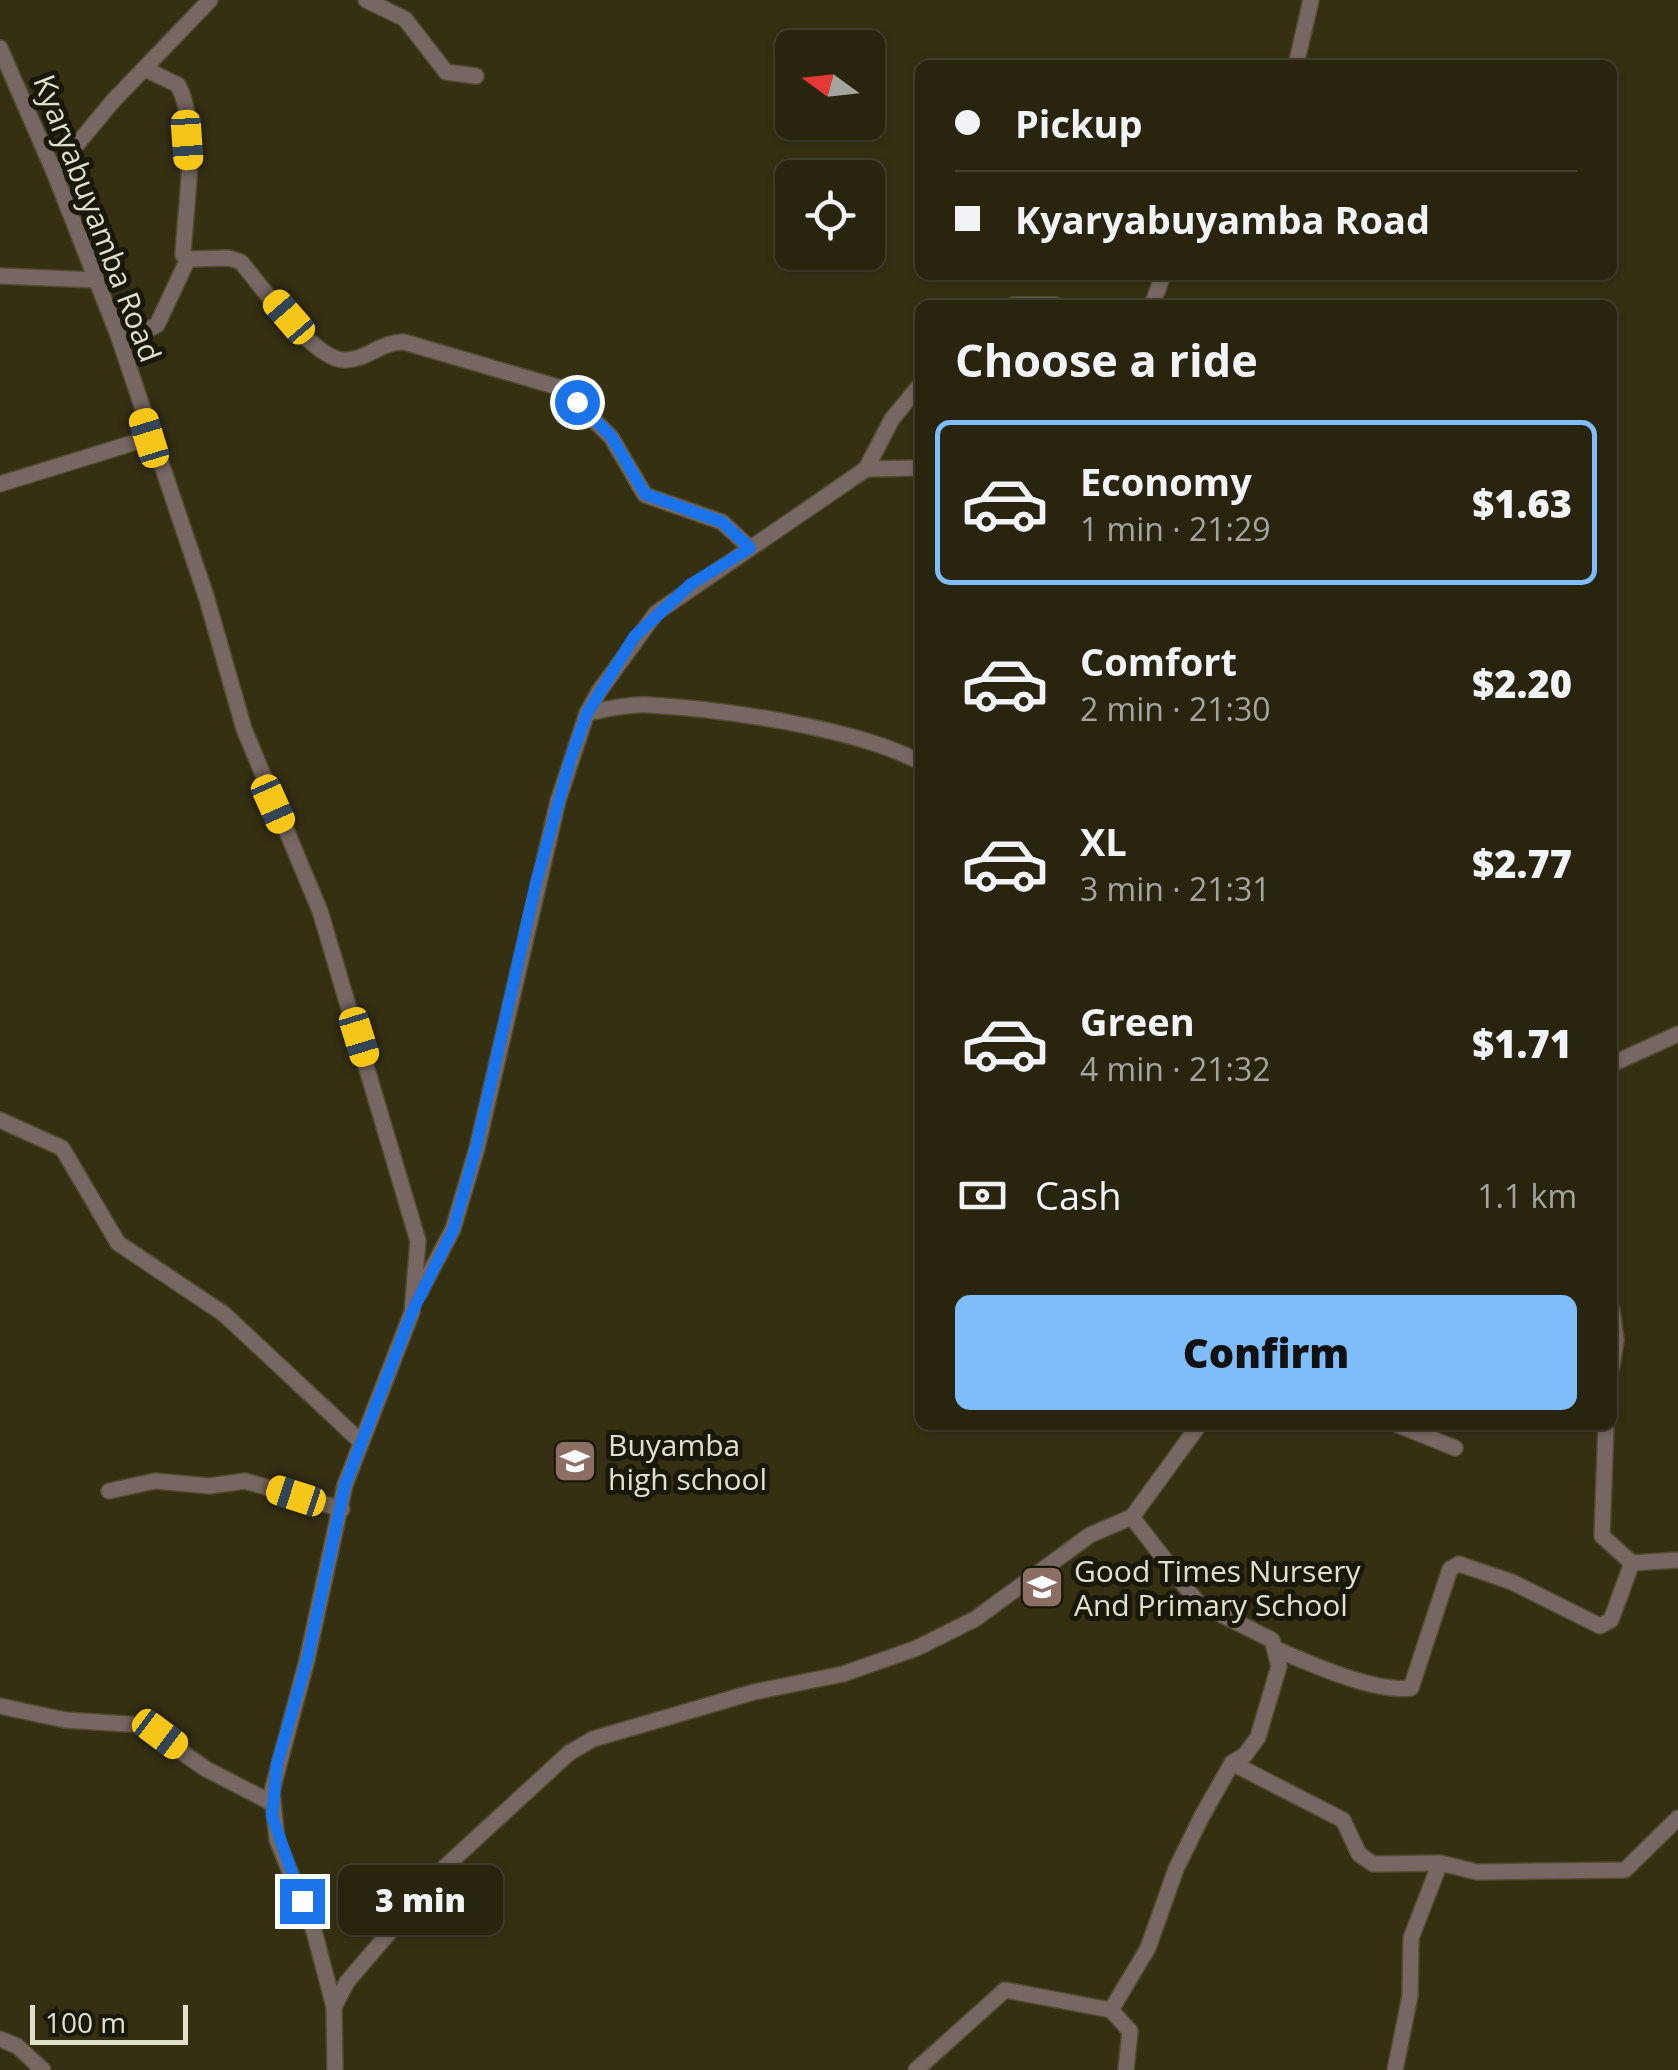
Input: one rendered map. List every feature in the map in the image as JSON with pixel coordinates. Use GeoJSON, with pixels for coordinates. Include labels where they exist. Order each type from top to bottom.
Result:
{"type":"FeatureCollection","features":[{"type":"Feature","properties":{"kind":"street"},"geometry":{"type":"LineString","coordinates":[[54,172],[210,0]]}},
{"type":"Feature","properties":{"kind":"street"},"geometry":{"type":"LineString","coordinates":[[366,0],[405,19],[446,72],[476,76]]}},
{"type":"Feature","properties":{"kind":"street"},"geometry":{"type":"LineString","coordinates":[[1297,60],[1311,0]]}},
{"type":"Feature","properties":{"kind":"street","name":"Kyaryabuyamba Road"},"geometry":{"type":"LineString","coordinates":[[0,48],[118,336],[149,438],[206,596],[244,728],[320,911],[412,1211],[418,1242],[412,1312],[360,1441],[307,1660],[277,1764],[272,1803],[277,1840],[314,1931],[334,2007],[335,2070]]}},
{"type":"Feature","properties":{"kind":"street"},"geometry":{"type":"LineString","coordinates":[[144,69],[178,85],[186,106],[188,179],[183,256],[241,262],[313,344],[334,359],[355,359],[388,344],[404,342],[561,388],[611,436],[645,494],[722,522],[750,548]]}},
{"type":"Feature","properties":{"kind":"street"},"geometry":{"type":"LineString","coordinates":[[118,336],[137,334],[157,325],[188,258]]}},
{"type":"Feature","properties":{"kind":"street"},"geometry":{"type":"LineString","coordinates":[[0,276],[96,280]]}},
{"type":"Feature","properties":{"kind":"street"},"geometry":{"type":"LineString","coordinates":[[412,1312],[453,1230],[476,1148],[536,883],[587,713],[634,637],[656,613],[866,468],[892,419],[915,391]]}},
{"type":"Feature","properties":{"kind":"street"},"geometry":{"type":"LineString","coordinates":[[0,484],[149,438]]}},
{"type":"Feature","properties":{"kind":"street"},"geometry":{"type":"LineString","coordinates":[[866,468],[915,468]]}},
{"type":"Feature","properties":{"kind":"street"},"geometry":{"type":"LineString","coordinates":[[587,713],[647,704],[732,716],[851,737],[915,760]]}},
{"type":"Feature","properties":{"kind":"street"},"geometry":{"type":"LineString","coordinates":[[1617,1062],[1678,1034]]}},
{"type":"Feature","properties":{"kind":"street"},"geometry":{"type":"LineString","coordinates":[[0,1120],[62,1148],[118,1243],[224,1314],[360,1441]]}},
{"type":"Feature","properties":{"kind":"street"},"geometry":{"type":"LineString","coordinates":[[334,2007],[347,1982],[446,1866],[569,1753],[594,1739],[754,1692],[843,1674],[917,1648],[975,1619],[1090,1535],[1132,1518],[1195,1430]]}},
{"type":"Feature","properties":{"kind":"street"},"geometry":{"type":"LineString","coordinates":[[1410,1430],[1455,1448]]}},
{"type":"Feature","properties":{"kind":"street"},"geometry":{"type":"LineString","coordinates":[[1606,1430],[1602,1536],[1632,1562],[1678,1560]]}},
{"type":"Feature","properties":{"kind":"street"},"geometry":{"type":"LineString","coordinates":[[109,1490],[155,1482],[208,1486],[245,1481],[342,1508]]}},
{"type":"Feature","properties":{"kind":"street"},"geometry":{"type":"LineString","coordinates":[[1132,1518],[1198,1602],[1272,1640],[1278,1650],[1317,1667],[1386,1686],[1411,1688],[1450,1569],[1459,1564],[1512,1582],[1600,1626],[1611,1620],[1632,1562]]}},
{"type":"Feature","properties":{"kind":"street"},"geometry":{"type":"LineString","coordinates":[[1111,2010],[1148,1948],[1176,1869],[1232,1763],[1246,1755],[1258,1736],[1274,1696],[1278,1650]]}},
{"type":"Feature","properties":{"kind":"street"},"geometry":{"type":"LineString","coordinates":[[0,1706],[65,1720],[132,1721],[160,1734],[206,1769],[272,1803]]}},
{"type":"Feature","properties":{"kind":"street"},"geometry":{"type":"LineString","coordinates":[[1232,1763],[1343,1820],[1350,1841],[1365,1860],[1385,1865],[1440,1863],[1477,1872],[1625,1870],[1678,1818]]}},
{"type":"Feature","properties":{"kind":"street"},"geometry":{"type":"LineString","coordinates":[[1395,2070],[1410,1996],[1412,1938],[1440,1863]]}},
{"type":"Feature","properties":{"kind":"street"},"geometry":{"type":"LineString","coordinates":[[916,2070],[1005,1990],[1111,2010],[1130,2032],[1126,2070]]}},
{"type":"Feature","properties":{"kind":"street"},"geometry":{"type":"LineString","coordinates":[[0,2038],[17,2046],[32,2067]]}},
{"type":"Feature","properties":{"kind":"place","name":"Buyamba high school"},"geometry":{"type":"Point","coordinates":[575,1461]}},
{"type":"Feature","properties":{"kind":"place","name":"Good Times Nursery And Primary School"},"geometry":{"type":"Point","coordinates":[1042,1587]}},
{"type":"Feature","properties":{"kind":"route"},"geometry":{"type":"LineString","coordinates":[[302,1901],[277,1840],[272,1816],[277,1764],[307,1660],[345,1485],[420,1293],[453,1230],[476,1148],[536,883],[571,757],[587,713],[634,637],[691,584],[750,548],[722,522],[645,494],[611,436],[577,402]]}}]}
